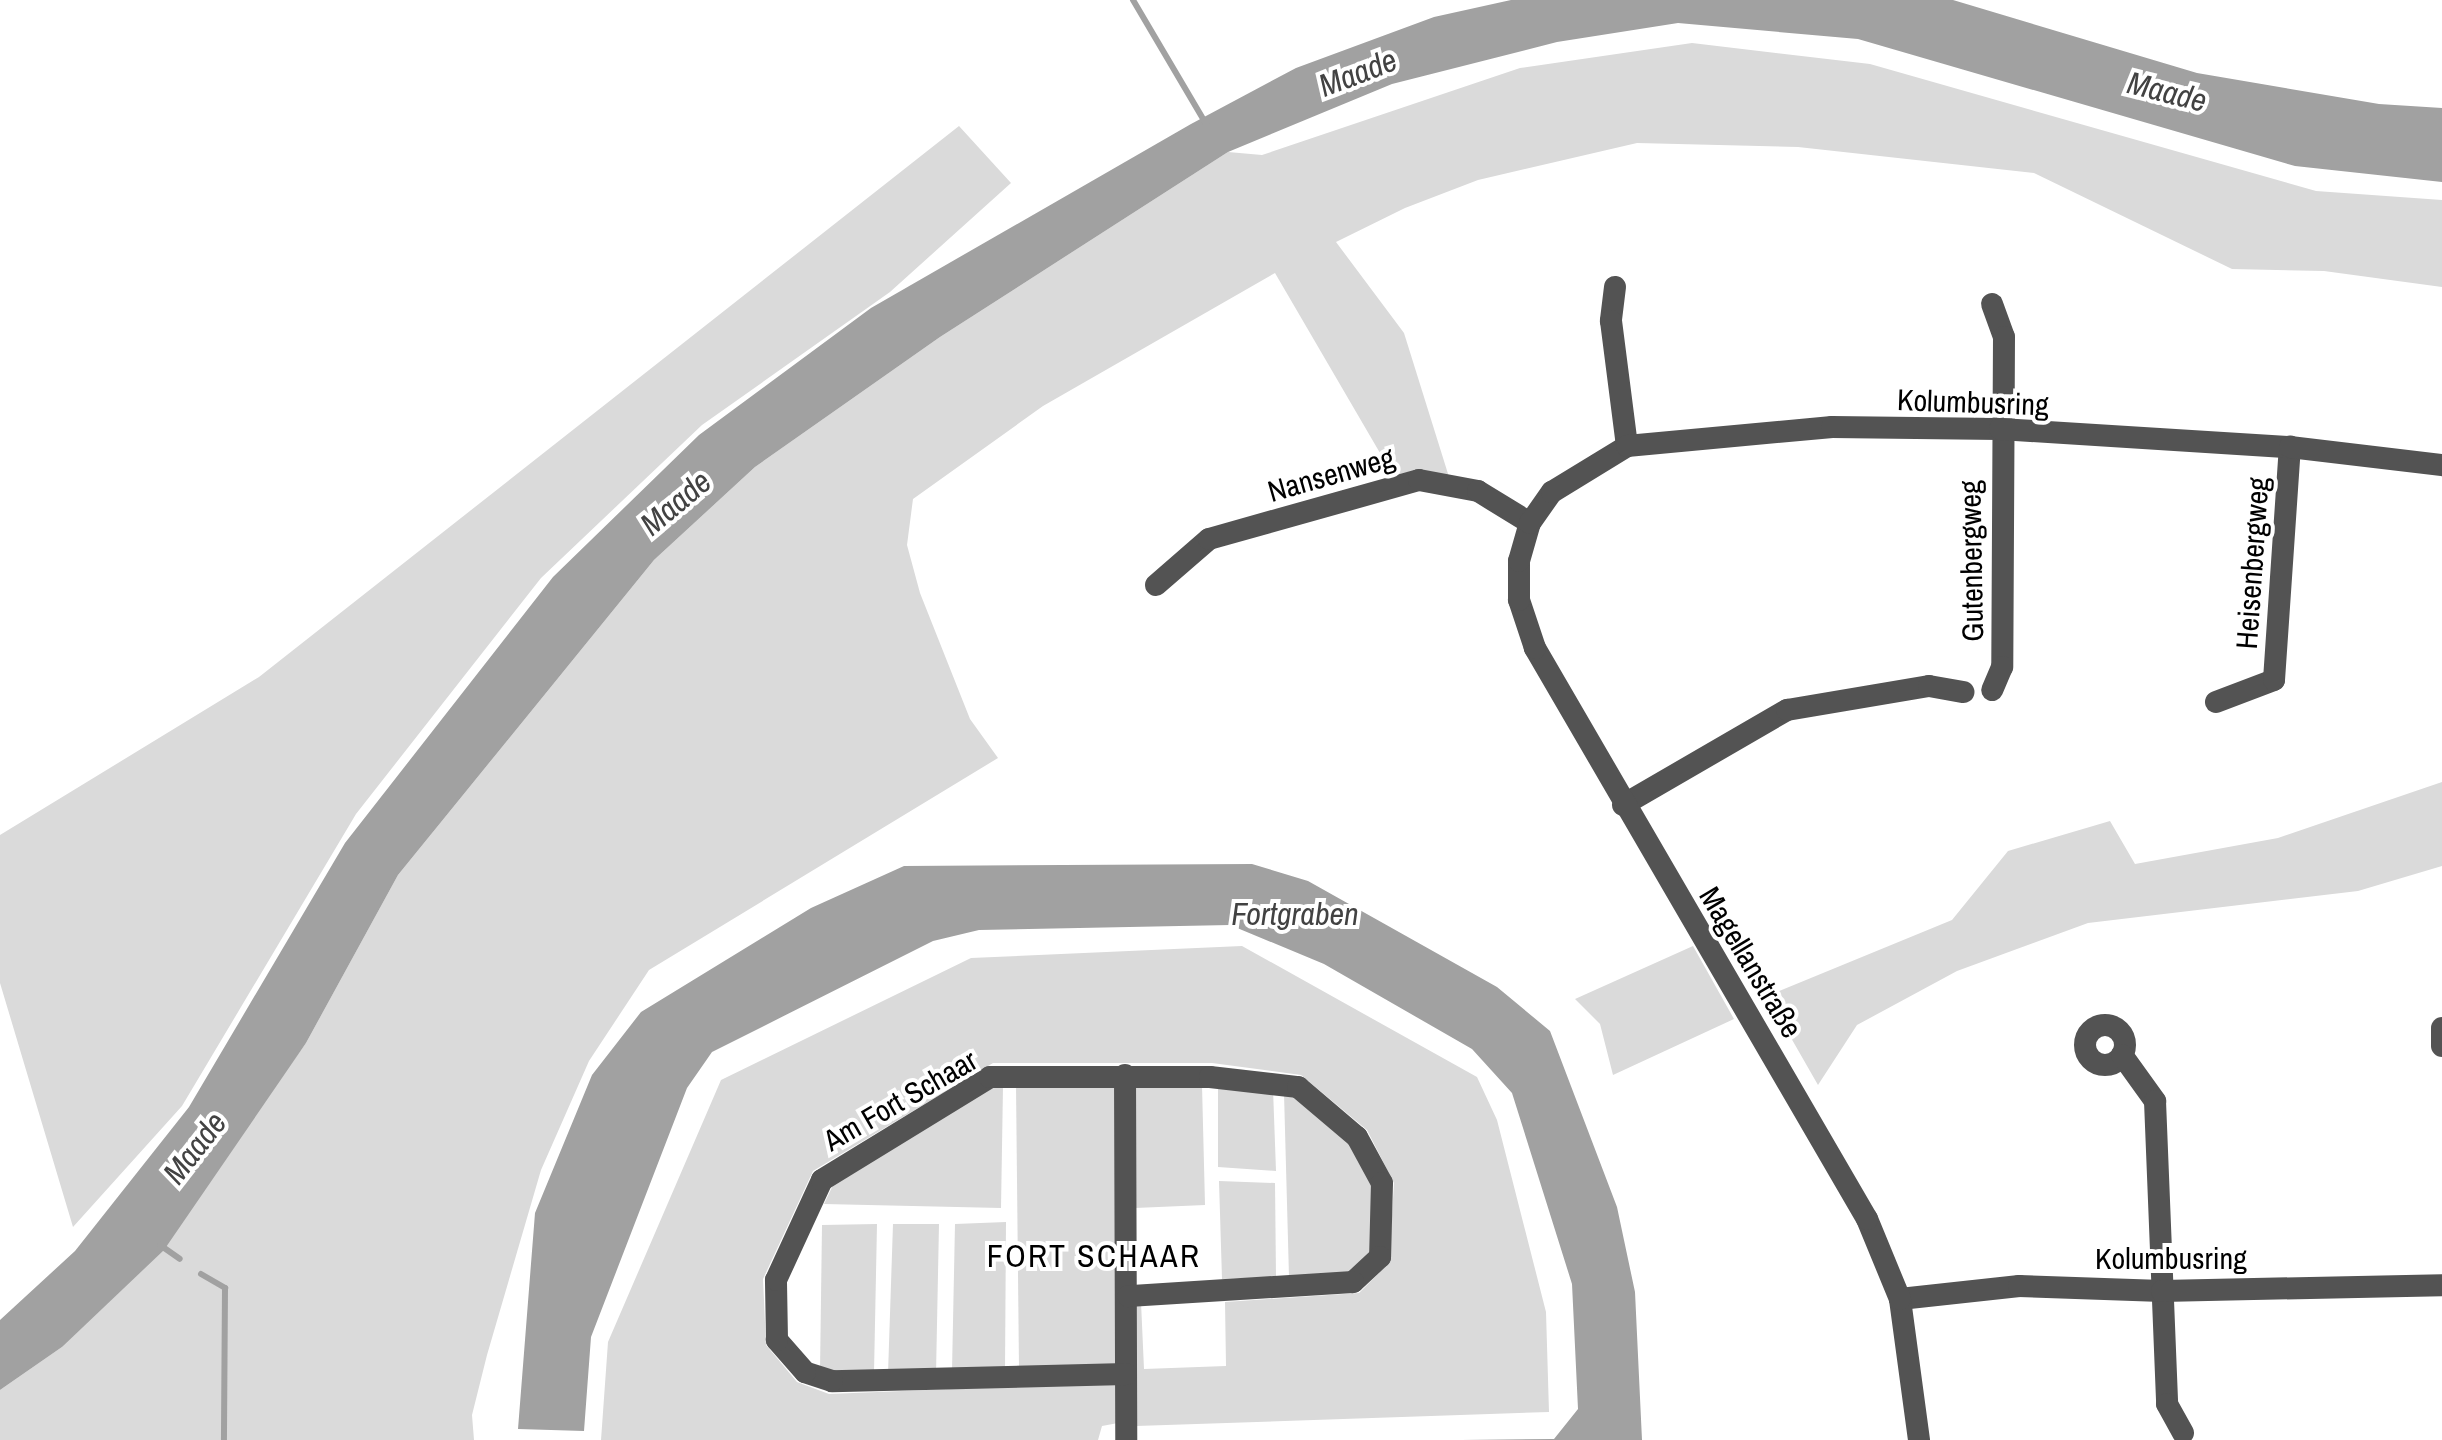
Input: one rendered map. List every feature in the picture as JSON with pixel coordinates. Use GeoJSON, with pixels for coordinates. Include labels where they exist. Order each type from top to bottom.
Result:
{"type":"FeatureCollection","features":[{"type":"Feature","properties":{"kind":"street"},"geometry":{"type":"LineString","coordinates":[[1615,287],[1611,321],[1627,446]]}},
{"type":"Feature","properties":{"kind":"street","name":"Gutenbergweg"},"geometry":{"type":"LineString","coordinates":[[1992,304],[2004,336],[2000,429],[2002,666],[1992,690]]}},
{"type":"Feature","properties":{"kind":"street","name":"Kolumbusring"},"geometry":{"type":"LineString","coordinates":[[1530,523],[1552,492],[1627,446],[1832,427],[2000,429],[2290,447],[2442,464]]}},
{"type":"Feature","properties":{"kind":"street","name":"Heisenbergweg"},"geometry":{"type":"LineString","coordinates":[[2216,702],[2274,680],[2290,447]]}},
{"type":"Feature","properties":{"kind":"street","name":"Nansenweg"},"geometry":{"type":"LineString","coordinates":[[1156,585],[1209,539],[1418,480],[1478,491],[1530,523]]}},
{"type":"Feature","properties":{"kind":"street","name":"Magellanstraße"},"geometry":{"type":"LineString","coordinates":[[1530,523],[1519,561],[1524,616],[1534,648],[1867,1219],[1900,1299],[1919,1440]]}},
{"type":"Feature","properties":{"kind":"street"},"geometry":{"type":"LineString","coordinates":[[1623,805],[1787,710],[1930,686],[1963,692]]}},
{"type":"Feature","properties":{"kind":"street"},"geometry":{"type":"LineString","coordinates":[[2442,1028],[2442,1046]]}},
{"type":"Feature","properties":{"kind":"street"},"geometry":{"type":"LineString","coordinates":[[2122,1055],[2156,1101],[2167,1404],[2183,1433]]}},
{"type":"Feature","properties":{"kind":"street"},"geometry":{"type":"LineString","coordinates":[[1125,1075],[1126,1440]]}},
{"type":"Feature","properties":{"kind":"street","name":"Am Fort Schaar"},"geometry":{"type":"LineString","coordinates":[[1126,1374],[832,1381],[804,1372],[776,1340],[776,1280],[822,1180],[990,1078],[1125,1075],[1298,1087],[1358,1137],[1382,1183],[1380,1258],[1353,1282],[1128,1296]]}},
{"type":"Feature","properties":{"kind":"street","name":"Kolumbusring"},"geometry":{"type":"LineString","coordinates":[[1900,1299],[2018,1286],[2162,1291],[2442,1284]]}},
{"type":"Feature","properties":{"kind":"shaded area"},"geometry":{"type":"Polygon","coordinates":[[[1692,43],[1870,64],[2316,191],[2442,200],[2442,287],[2324,271],[2232,269],[2034,173],[1798,147],[1637,143],[1478,180],[1405,208],[1336,242],[1404,333],[1449,477],[1394,477],[1275,273],[1043,406],[913,499],[907,545],[920,593],[970,719],[998,758],[649,970],[589,1061],[541,1170],[472,1415],[474,1440],[0,1440],[0,1390],[62,1347],[260,1107],[306,1043],[398,875],[654,560],[755,467],[940,337],[1228,152],[1262,155],[1520,68],[1692,43]]]}},
{"type":"Feature","properties":{"kind":"shaded area"},"geometry":{"type":"Polygon","coordinates":[[[959,126],[1011,183],[890,292],[702,425],[541,578],[356,814],[182,1106],[73,1227],[0,983],[0,835],[259,677],[959,126]]]}},
{"type":"Feature","properties":{"kind":"shaded area"},"geometry":{"type":"Polygon","coordinates":[[[2442,782],[2442,866],[2358,891],[2088,923],[1957,971],[1857,1025],[1818,1085],[1767,996],[1952,920],[2008,851],[2110,821],[2135,864],[2278,838],[2442,782]]]}},
{"type":"Feature","properties":{"kind":"shaded area"},"geometry":{"type":"Polygon","coordinates":[[[1242,946],[1477,1077],[1497,1120],[1546,1312],[1549,1412],[1136,1426],[1135,1302],[1141,1302],[1144,1369],[1226,1366],[1225,1302],[1359,1293],[1389,1263],[1394,1183],[1367,1130],[1301,1075],[1212,1063],[993,1063],[813,1171],[763,1279],[766,1345],[797,1382],[829,1394],[1119,1382],[1118,1423],[1102,1426],[1098,1440],[601,1440],[608,1342],[721,1080],[971,958],[1242,946]]]}},
{"type":"Feature","properties":{"kind":"shaded area"},"geometry":{"type":"Polygon","coordinates":[[[1693,946],[1734,1019],[1613,1075],[1600,1024],[1575,999],[1693,946]]]}},
{"type":"Feature","properties":{"kind":"shaded area"},"geometry":{"type":"Polygon","coordinates":[[[1134,1084],[1202,1085],[1205,1205],[1135,1208],[1134,1084]]]}},
{"type":"Feature","properties":{"kind":"shaded area"},"geometry":{"type":"Polygon","coordinates":[[[1016,1085],[1115,1085],[1117,1367],[1019,1369],[1016,1085]]]}},
{"type":"Feature","properties":{"kind":"shaded area"},"geometry":{"type":"Polygon","coordinates":[[[1218,1085],[1273,1089],[1276,1171],[1218,1167],[1218,1085]]]}},
{"type":"Feature","properties":{"kind":"shaded area"},"geometry":{"type":"Polygon","coordinates":[[[995,1086],[1003,1086],[1001,1208],[824,1204],[834,1183],[995,1086]]]}},
{"type":"Feature","properties":{"kind":"shaded area"},"geometry":{"type":"Polygon","coordinates":[[[1284,1093],[1295,1095],[1351,1142],[1374,1184],[1372,1255],[1351,1274],[1289,1277],[1284,1093]]]}},
{"type":"Feature","properties":{"kind":"shaded area"},"geometry":{"type":"Polygon","coordinates":[[[1219,1181],[1275,1183],[1276,1277],[1222,1279],[1219,1181]]]}},
{"type":"Feature","properties":{"kind":"shaded area"},"geometry":{"type":"Polygon","coordinates":[[[1006,1222],[1005,1369],[952,1371],[955,1224],[1006,1222]]]}},
{"type":"Feature","properties":{"kind":"shaded area"},"geometry":{"type":"Polygon","coordinates":[[[877,1224],[874,1373],[820,1372],[822,1225],[877,1224]]]}},
{"type":"Feature","properties":{"kind":"shaded area"},"geometry":{"type":"Polygon","coordinates":[[[893,1224],[939,1224],[936,1374],[888,1374],[893,1224]]]}},
{"type":"Feature","properties":{"kind":"water","name":"Maade"},"geometry":{"type":"Polygon","coordinates":[[[1511,0],[1953,0],[2197,73],[2379,104],[2442,108],[2442,182],[2295,166],[1858,39],[1678,23],[1557,42],[1392,84],[1228,152],[940,337],[755,467],[654,560],[398,875],[306,1043],[164,1250],[62,1347],[0,1390],[0,1320],[75,1251],[189,1107],[345,843],[553,577],[699,435],[871,308],[1191,124],[1296,68],[1434,17],[1511,0]]]}},
{"type":"Feature","properties":{"kind":"water","name":"Fortgraben"},"geometry":{"type":"Polygon","coordinates":[[[1252,864],[1308,881],[1497,987],[1550,1031],[1617,1207],[1635,1292],[1642,1440],[1462,1440],[1554,1439],[1578,1409],[1572,1284],[1512,1093],[1472,1049],[1324,964],[1230,925],[979,930],[933,941],[712,1052],[687,1088],[591,1337],[584,1431],[518,1429],[535,1213],[592,1075],[641,1012],[811,908],[904,866],[1252,864]]]}},
{"type":"Feature","properties":{"kind":"waterway"},"geometry":{"type":"LineString","coordinates":[[1133,0],[1206,124]]}},
{"type":"Feature","properties":{"kind":"waterway"},"geometry":{"type":"LineString","coordinates":[[160,1245],[180,1259]]}},
{"type":"Feature","properties":{"kind":"waterway"},"geometry":{"type":"LineString","coordinates":[[201,1274],[225,1288],[224,1440]]}},
{"type":"Feature","properties":{"kind":"district","name":"FORT SCHAAR"},"geometry":{"type":"Point","coordinates":[1094,1256]}}]}
